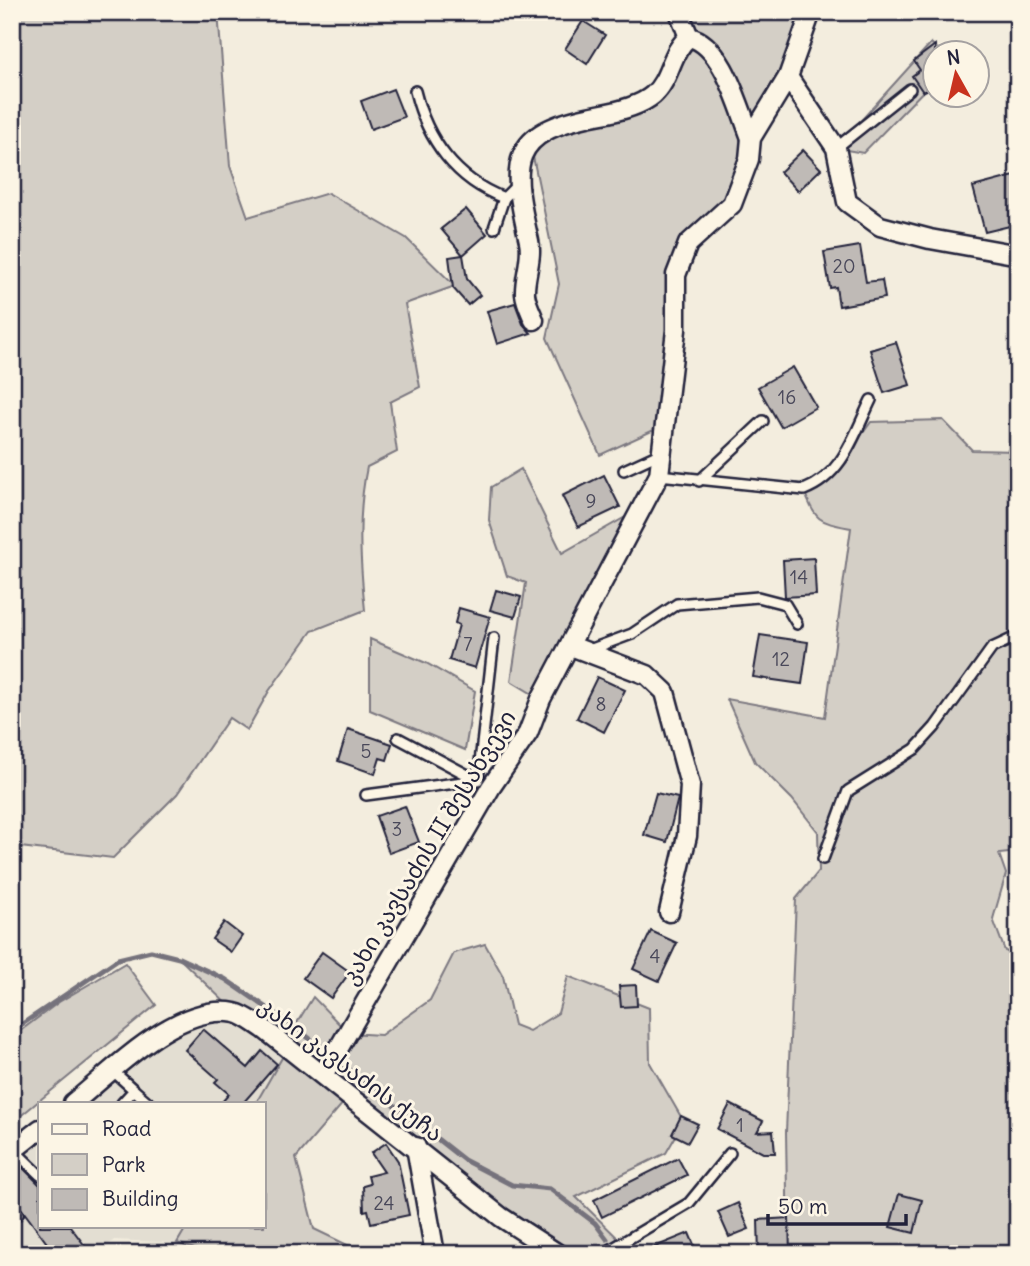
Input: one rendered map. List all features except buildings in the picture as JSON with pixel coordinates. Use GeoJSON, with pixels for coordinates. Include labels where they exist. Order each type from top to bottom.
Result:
{"type":"FeatureCollection","features":[{"type":"Feature","properties":{"kind":"street"},"geometry":{"type":"LineString","coordinates":[[679,12],[689,37]]}},
{"type":"Feature","properties":{"kind":"street","name":"კახი კავსაძის II შესახვევი"},"geometry":{"type":"LineString","coordinates":[[325,1071],[484,784],[528,733],[541,699],[578,649],[659,475],[665,451],[676,331],[676,275],[688,244],[732,204],[749,159],[751,138],[788,77],[811,12]]}},
{"type":"Feature","properties":{"kind":"street"},"geometry":{"type":"LineString","coordinates":[[534,320],[525,295],[530,245],[510,192],[517,164],[530,142],[551,128],[621,110],[652,95],[664,79],[678,46],[689,37],[702,39],[715,54],[751,138]]}},
{"type":"Feature","properties":{"kind":"street"},"geometry":{"type":"LineString","coordinates":[[788,77],[836,148],[847,202],[880,226],[930,239],[1009,253]]}},
{"type":"Feature","properties":{"kind":"street"},"geometry":{"type":"LineString","coordinates":[[578,649],[647,675],[665,692],[690,785],[687,835],[669,912]]}},
{"type":"Feature","properties":{"kind":"street","name":"კახი კავსაძის ქუჩა"},"geometry":{"type":"LineString","coordinates":[[74,1102],[175,1024],[202,1013],[236,1013],[325,1071],[501,1217],[558,1254]]}},
{"type":"Feature","properties":{"kind":"street"},"geometry":{"type":"LineString","coordinates":[[13,1150],[38,1131]]}},
{"type":"Feature","properties":{"kind":"street"},"geometry":{"type":"LineString","coordinates":[[416,1147],[433,1245],[422,1254]]}},
{"type":"Feature","properties":{"kind":"lane"},"geometry":{"type":"LineString","coordinates":[[836,148],[911,89]]}},
{"type":"Feature","properties":{"kind":"lane"},"geometry":{"type":"LineString","coordinates":[[415,91],[428,133],[467,180],[510,192],[494,229]]}},
{"type":"Feature","properties":{"kind":"lane"},"geometry":{"type":"LineString","coordinates":[[659,475],[804,490],[823,483],[836,469],[871,400]]}},
{"type":"Feature","properties":{"kind":"lane"},"geometry":{"type":"LineString","coordinates":[[698,481],[763,421]]}},
{"type":"Feature","properties":{"kind":"lane"},"geometry":{"type":"LineString","coordinates":[[624,470],[665,451]]}},
{"type":"Feature","properties":{"kind":"lane"},"geometry":{"type":"LineString","coordinates":[[578,649],[632,634],[677,604],[758,597],[785,604],[797,624]]}},
{"type":"Feature","properties":{"kind":"lane"},"geometry":{"type":"LineString","coordinates":[[823,859],[848,792],[915,749],[992,648],[1018,636]]}},
{"type":"Feature","properties":{"kind":"lane"},"geometry":{"type":"LineString","coordinates":[[484,784],[494,638]]}},
{"type":"Feature","properties":{"kind":"lane"},"geometry":{"type":"LineString","coordinates":[[398,738],[484,784]]}},
{"type":"Feature","properties":{"kind":"lane"},"geometry":{"type":"LineString","coordinates":[[366,795],[484,784]]}},
{"type":"Feature","properties":{"kind":"lane"},"geometry":{"type":"LineString","coordinates":[[113,1071],[148,1102]]}},
{"type":"Feature","properties":{"kind":"lane"},"geometry":{"type":"LineString","coordinates":[[123,1102],[134,1090]]}},
{"type":"Feature","properties":{"kind":"lane"},"geometry":{"type":"LineString","coordinates":[[13,1150],[38,1173]]}},
{"type":"Feature","properties":{"kind":"lane"},"geometry":{"type":"LineString","coordinates":[[603,1254],[688,1203],[730,1153]]}},
{"type":"Feature","properties":{"kind":"shaded area"},"geometry":{"type":"Polygon","coordinates":[[[202,1013],[236,1013],[287,1049],[257,1102],[74,1102],[202,1013]]]}},
{"type":"Feature","properties":{"kind":"shaded area"},"geometry":{"type":"Polygon","coordinates":[[[38,1131],[38,1228],[186,1228],[177,1243],[114,1240],[99,1254],[12,1254],[12,1151],[38,1131]]]}},
{"type":"Feature","properties":{"kind":"green space"},"geometry":{"type":"Polygon","coordinates":[[[12,12],[218,12],[230,166],[248,217],[328,193],[406,238],[455,286],[405,304],[420,387],[390,402],[397,452],[367,467],[360,538],[365,610],[312,631],[269,691],[247,730],[229,718],[177,794],[113,858],[12,846],[12,12]]]}},
{"type":"Feature","properties":{"kind":"green space"},"geometry":{"type":"Polygon","coordinates":[[[679,12],[811,12],[751,138],[732,204],[688,244],[667,424],[600,455],[547,338],[559,284],[530,142],[652,95],[689,37],[679,12]]]}},
{"type":"Feature","properties":{"kind":"green space"},"geometry":{"type":"Polygon","coordinates":[[[922,53],[922,92],[863,153],[836,148],[922,53]]]}},
{"type":"Feature","properties":{"kind":"green space"},"geometry":{"type":"Polygon","coordinates":[[[943,420],[972,450],[1018,451],[1018,852],[999,854],[1006,874],[993,919],[1005,951],[1018,956],[1018,1254],[788,1254],[786,1132],[796,899],[819,871],[818,832],[792,799],[755,762],[727,699],[825,717],[851,528],[820,519],[812,509],[804,490],[837,469],[871,422],[943,420]]]}},
{"type":"Feature","properties":{"kind":"green space"},"geometry":{"type":"Polygon","coordinates":[[[521,469],[562,553],[643,507],[541,699],[511,681],[526,583],[507,576],[489,520],[491,487],[521,469]]]}},
{"type":"Feature","properties":{"kind":"green space"},"geometry":{"type":"Polygon","coordinates":[[[370,639],[426,663],[475,691],[465,750],[370,710],[370,639]]]}},
{"type":"Feature","properties":{"kind":"green space"},"geometry":{"type":"Polygon","coordinates":[[[485,944],[503,976],[514,1025],[529,1031],[558,1013],[568,976],[649,1008],[650,1063],[684,1122],[666,1153],[576,1197],[634,1254],[558,1254],[349,1096],[296,1158],[314,1229],[366,1254],[209,1254],[177,1243],[186,1228],[266,1228],[266,1102],[257,1102],[287,1049],[236,1013],[179,958],[225,979],[295,1026],[313,997],[348,1033],[381,1035],[430,1000],[454,953],[485,944]]]}},
{"type":"Feature","properties":{"kind":"green space"},"geometry":{"type":"Polygon","coordinates":[[[125,963],[156,1005],[12,1123],[12,1037],[59,1002],[125,963]]]}},
{"type":"Feature","properties":{"kind":"waterway"},"geometry":{"type":"LineString","coordinates":[[12,1031],[118,959],[151,951],[179,958],[225,979],[295,1027],[464,1160],[512,1185],[550,1189],[595,1223],[607,1239]]}},
{"type":"Feature","properties":{"kind":"waterway"},"geometry":{"type":"LineString","coordinates":[[996,1254],[1018,1243]]}}]}
